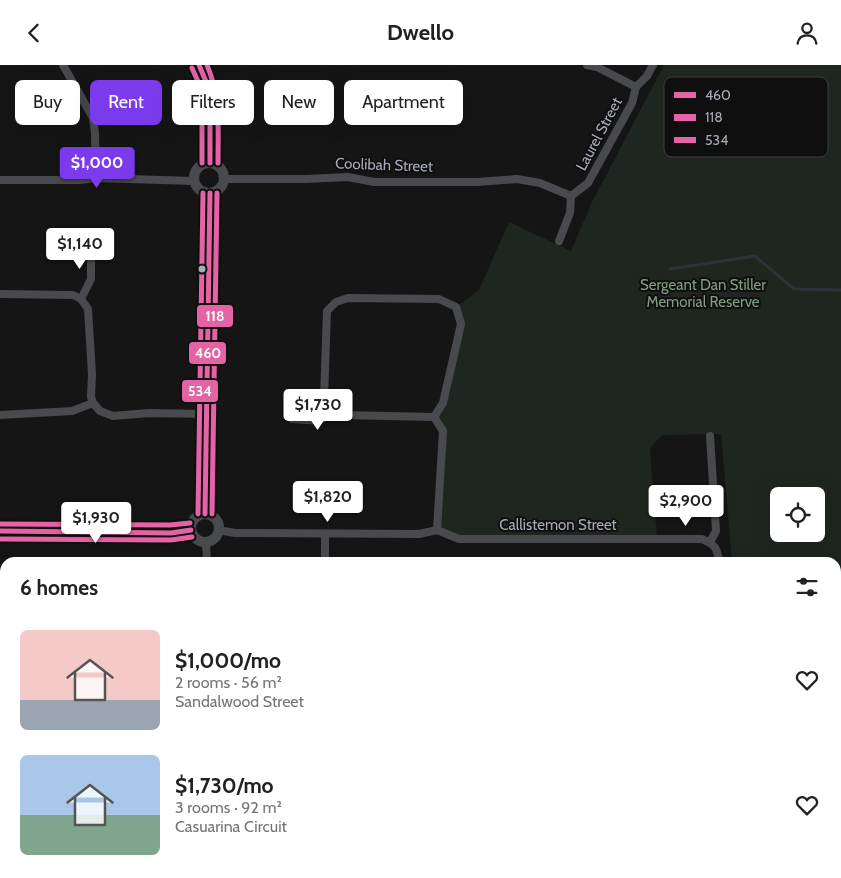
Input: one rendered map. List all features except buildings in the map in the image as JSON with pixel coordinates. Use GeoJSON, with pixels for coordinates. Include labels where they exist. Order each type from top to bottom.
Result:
{"type":"FeatureCollection","features":[{"type":"Feature","properties":{"kind":"street"},"geometry":{"type":"LineString","coordinates":[[63,65],[93,118],[96,178]]}},
{"type":"Feature","properties":{"kind":"street"},"geometry":{"type":"LineString","coordinates":[[199,65],[207,84],[210,105],[210,163]]}},
{"type":"Feature","properties":{"kind":"street"},"geometry":{"type":"LineString","coordinates":[[587,65],[597,67],[636,87]]}},
{"type":"Feature","properties":{"kind":"street","name":"Laurel Street"},"geometry":{"type":"LineString","coordinates":[[571,196],[588,183],[632,103],[636,87],[647,76],[654,65]]}},
{"type":"Feature","properties":{"kind":"street"},"geometry":{"type":"LineString","coordinates":[[210,163],[220,168],[224,175],[221,188],[210,193],[201,191],[194,181],[197,169],[210,163]]}},
{"type":"Feature","properties":{"kind":"street","name":"Coolibah Street"},"geometry":{"type":"LineString","coordinates":[[224,179],[348,177],[374,182],[478,182],[517,179],[540,183],[571,196]]}},
{"type":"Feature","properties":{"kind":"street"},"geometry":{"type":"LineString","coordinates":[[0,180],[80,180],[96,178],[194,181]]}},
{"type":"Feature","properties":{"kind":"street"},"geometry":{"type":"LineString","coordinates":[[205,514],[210,193]]}},
{"type":"Feature","properties":{"kind":"street"},"geometry":{"type":"LineString","coordinates":[[559,241],[570,213],[571,196]]}},
{"type":"Feature","properties":{"kind":"street"},"geometry":{"type":"LineString","coordinates":[[81,299],[91,279],[91,245]]}},
{"type":"Feature","properties":{"kind":"street"},"geometry":{"type":"LineString","coordinates":[[0,294],[73,295],[81,299],[88,309],[92,374],[90,391],[93,403],[100,411],[113,416],[149,413],[207,414]]}},
{"type":"Feature","properties":{"kind":"street"},"geometry":{"type":"LineString","coordinates":[[348,298],[439,299],[456,307],[461,324],[443,403],[434,417],[341,415],[332,411],[324,399],[327,311],[336,302],[348,298]]}},
{"type":"Feature","properties":{"kind":"street"},"geometry":{"type":"LineString","coordinates":[[0,415],[72,411],[93,403]]}},
{"type":"Feature","properties":{"kind":"street"},"geometry":{"type":"LineString","coordinates":[[292,419],[320,420],[328,417],[332,411]]}},
{"type":"Feature","properties":{"kind":"street"},"geometry":{"type":"LineString","coordinates":[[218,530],[235,533],[419,534],[438,530],[442,431],[434,417]]}},
{"type":"Feature","properties":{"kind":"street"},"geometry":{"type":"LineString","coordinates":[[710,436],[716,531],[710,542],[718,550],[719,557]]}},
{"type":"Feature","properties":{"kind":"street"},"geometry":{"type":"LineString","coordinates":[[205,514],[215,519],[218,530],[215,538],[206,542],[196,539],[191,530],[196,517],[205,514]]}},
{"type":"Feature","properties":{"kind":"street"},"geometry":{"type":"LineString","coordinates":[[0,531],[171,533],[191,530]]}},
{"type":"Feature","properties":{"kind":"street","name":"Callistemon Street"},"geometry":{"type":"LineString","coordinates":[[438,530],[460,539],[670,538],[702,539],[710,542]]}},
{"type":"Feature","properties":{"kind":"street"},"geometry":{"type":"LineString","coordinates":[[325,534],[325,557]]}},
{"type":"Feature","properties":{"kind":"street"},"geometry":{"type":"LineString","coordinates":[[206,542],[206,557]]}},
{"type":"Feature","properties":{"kind":"green space","name":"Sergeant Dan Stiller Memorial Reserve"},"geometry":{"type":"Polygon","coordinates":[[[664,65],[841,65],[841,557],[732,557],[721,434],[662,435],[650,448],[657,538],[459,539],[437,530],[442,431],[434,417],[443,403],[461,324],[456,307],[479,290],[509,222],[571,251],[592,202],[664,65]]]}},
{"type":"Feature","properties":{"kind":"waterway"},"geometry":{"type":"LineString","coordinates":[[670,269],[755,256],[794,289],[841,290]]}},
{"type":"Feature","properties":{"kind":"transit line","name":"460"},"geometry":{"type":"LineString","coordinates":[[199,65],[207,84],[210,105],[210,163]]}},
{"type":"Feature","properties":{"kind":"transit line","name":"534"},"geometry":{"type":"LineString","coordinates":[[207,65],[217,101],[218,163]]}},
{"type":"Feature","properties":{"kind":"transit line","name":"118"},"geometry":{"type":"LineString","coordinates":[[192,68],[200,86],[202,163]]}},
{"type":"Feature","properties":{"kind":"transit line","name":"534"},"geometry":{"type":"LineString","coordinates":[[198,514],[203,193]]}},
{"type":"Feature","properties":{"kind":"transit line","name":"460"},"geometry":{"type":"LineString","coordinates":[[205,514],[210,193]]}},
{"type":"Feature","properties":{"kind":"transit line","name":"118"},"geometry":{"type":"LineString","coordinates":[[212,514],[217,193]]}},
{"type":"Feature","properties":{"kind":"transit line","name":"534"},"geometry":{"type":"LineString","coordinates":[[0,524],[170,525],[190,523]]}},
{"type":"Feature","properties":{"kind":"transit line","name":"460"},"geometry":{"type":"LineString","coordinates":[[0,531],[171,533],[191,530]]}},
{"type":"Feature","properties":{"kind":"transit line","name":"118"},"geometry":{"type":"LineString","coordinates":[[0,539],[171,540],[192,537]]}}]}
